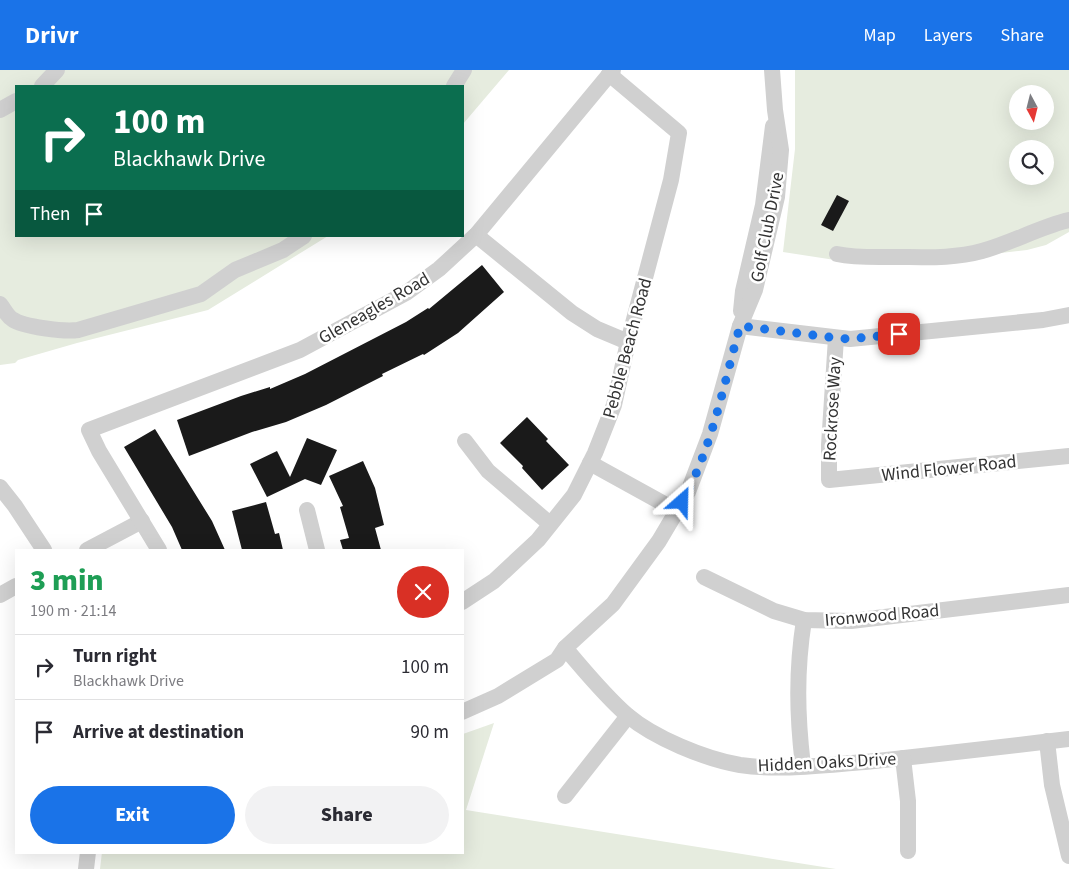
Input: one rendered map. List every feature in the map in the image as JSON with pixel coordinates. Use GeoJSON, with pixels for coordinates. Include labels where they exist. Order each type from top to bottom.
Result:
{"type":"FeatureCollection","features":[{"type":"Feature","properties":{"kind":"street"},"geometry":{"type":"LineString","coordinates":[[43,85],[57,70]]}},
{"type":"Feature","properties":{"kind":"street"},"geometry":{"type":"LineString","coordinates":[[455,85],[464,70]]}},
{"type":"Feature","properties":{"kind":"street","name":"Golf Club Drive"},"geometry":{"type":"LineString","coordinates":[[464,711],[498,696],[557,660],[566,648],[613,604],[659,541],[688,492],[710,434],[740,326],[756,290],[777,197],[781,150],[775,121],[772,70]]}},
{"type":"Feature","properties":{"kind":"street","name":"Gleneagles Road"},"geometry":{"type":"LineString","coordinates":[[142,521],[99,451],[89,430],[300,350],[406,293],[440,269],[476,235],[611,72]]}},
{"type":"Feature","properties":{"kind":"street","name":"Pebble Beach Road"},"geometry":{"type":"LineString","coordinates":[[464,601],[511,567],[538,540],[574,495],[590,463],[614,405],[628,342],[671,180],[679,133],[611,72]]}},
{"type":"Feature","properties":{"kind":"street"},"geometry":{"type":"LineString","coordinates":[[0,110],[15,102]]}},
{"type":"Feature","properties":{"kind":"street"},"geometry":{"type":"LineString","coordinates":[[837,254],[856,257],[934,258],[951,256],[981,251],[1014,241],[1042,228],[1069,220]]}},
{"type":"Feature","properties":{"kind":"street"},"geometry":{"type":"LineString","coordinates":[[476,235],[555,301],[579,318],[597,329],[628,342]]}},
{"type":"Feature","properties":{"kind":"street"},"geometry":{"type":"LineString","coordinates":[[0,304],[10,318],[18,322],[65,331],[78,330],[201,294],[236,270],[283,250],[302,237]]}},
{"type":"Feature","properties":{"kind":"street"},"geometry":{"type":"LineString","coordinates":[[740,326],[850,339],[1043,320],[1069,315]]}},
{"type":"Feature","properties":{"kind":"street","name":"Rockrose Way"},"geometry":{"type":"LineString","coordinates":[[829,480],[828,445],[836,338]]}},
{"type":"Feature","properties":{"kind":"street"},"geometry":{"type":"LineString","coordinates":[[465,441],[488,471],[550,524]]}},
{"type":"Feature","properties":{"kind":"street","name":"Wind Flower Road"},"geometry":{"type":"LineString","coordinates":[[829,480],[1069,456]]}},
{"type":"Feature","properties":{"kind":"street"},"geometry":{"type":"LineString","coordinates":[[590,463],[677,511]]}},
{"type":"Feature","properties":{"kind":"street"},"geometry":{"type":"LineString","coordinates":[[0,487],[43,549]]}},
{"type":"Feature","properties":{"kind":"street"},"geometry":{"type":"LineString","coordinates":[[307,510],[317,549]]}},
{"type":"Feature","properties":{"kind":"street"},"geometry":{"type":"LineString","coordinates":[[89,549],[142,521],[157,549]]}},
{"type":"Feature","properties":{"kind":"street","name":"Ironwood Road"},"geometry":{"type":"LineString","coordinates":[[704,577],[774,611],[804,620],[851,621],[1069,595]]}},
{"type":"Feature","properties":{"kind":"street"},"geometry":{"type":"LineString","coordinates":[[0,595],[15,587]]}},
{"type":"Feature","properties":{"kind":"street"},"geometry":{"type":"LineString","coordinates":[[803,766],[799,733],[798,670],[804,620]]}},
{"type":"Feature","properties":{"kind":"street","name":"Hidden Oaks Drive"},"geometry":{"type":"LineString","coordinates":[[566,648],[597,686],[628,716],[655,733],[683,747],[714,759],[741,765],[777,768],[803,766],[903,758],[1069,739]]}},
{"type":"Feature","properties":{"kind":"street"},"geometry":{"type":"LineString","coordinates":[[565,796],[628,716]]}},
{"type":"Feature","properties":{"kind":"street"},"geometry":{"type":"LineString","coordinates":[[1047,742],[1052,785],[1069,856]]}},
{"type":"Feature","properties":{"kind":"street"},"geometry":{"type":"LineString","coordinates":[[903,758],[908,801],[908,851]]}},
{"type":"Feature","properties":{"kind":"street"},"geometry":{"type":"LineString","coordinates":[[86,869],[88,854]]}},
{"type":"Feature","properties":{"kind":"shaded area"},"geometry":{"type":"Polygon","coordinates":[[[0,70],[509,70],[464,123],[464,85],[15,85],[15,237],[326,237],[208,310],[77,343],[18,360],[15,363],[0,365],[0,70]]]}},
{"type":"Feature","properties":{"kind":"shaded area"},"geometry":{"type":"Polygon","coordinates":[[[795,70],[1069,70],[1069,232],[1046,245],[1027,250],[915,263],[848,262],[783,252],[795,149],[795,70]]]}},
{"type":"Feature","properties":{"kind":"shaded area"},"geometry":{"type":"Polygon","coordinates":[[[494,723],[466,810],[836,869],[100,869],[102,854],[464,854],[464,734],[494,723]]]}},
{"type":"Feature","properties":{"kind":"building"},"geometry":{"type":"Polygon","coordinates":[[[837,195],[849,201],[833,231],[821,225],[837,195]]]}},
{"type":"Feature","properties":{"kind":"building"},"geometry":{"type":"Polygon","coordinates":[[[482,265],[504,292],[458,333],[424,355],[382,374],[383,376],[326,405],[286,422],[252,432],[189,456],[177,420],[241,396],[270,387],[270,389],[305,374],[429,309],[482,265]]]}},
{"type":"Feature","properties":{"kind":"building"},"geometry":{"type":"Polygon","coordinates":[[[527,417],[548,439],[546,441],[569,465],[542,490],[522,468],[523,466],[500,443],[527,417]]]}},
{"type":"Feature","properties":{"kind":"building"},"geometry":{"type":"Polygon","coordinates":[[[155,429],[212,521],[225,549],[182,549],[172,527],[124,447],[155,429]]]}},
{"type":"Feature","properties":{"kind":"building"},"geometry":{"type":"Polygon","coordinates":[[[307,438],[337,450],[321,485],[305,479],[267,497],[250,464],[277,451],[290,477],[307,438]]]}},
{"type":"Feature","properties":{"kind":"building"},"geometry":{"type":"Polygon","coordinates":[[[363,461],[375,488],[384,525],[375,528],[381,549],[343,549],[340,540],[349,538],[340,507],[343,506],[329,476],[363,461]]]}},
{"type":"Feature","properties":{"kind":"building"},"geometry":{"type":"Polygon","coordinates":[[[266,502],[275,534],[279,533],[283,549],[242,549],[232,511],[266,502]]]}},
{"type":"Feature","properties":{"kind":"route"},"geometry":{"type":"LineString","coordinates":[[682,502],[688,492],[710,434],[740,326],[850,339],[899,334]]}}]}
